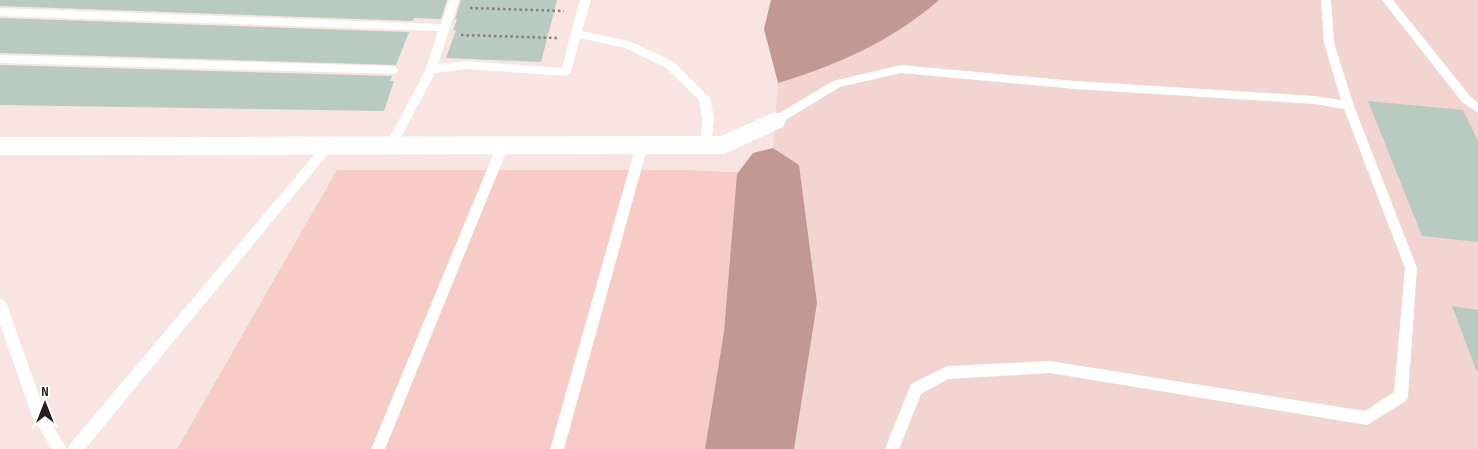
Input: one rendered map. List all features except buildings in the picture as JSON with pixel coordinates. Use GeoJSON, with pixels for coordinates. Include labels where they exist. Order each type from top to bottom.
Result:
{"type":"FeatureCollection","features":[{"type":"Feature","properties":{"kind":"street"},"geometry":{"type":"LineString","coordinates":[[0,146],[724,145],[775,121]]}},
{"type":"Feature","properties":{"kind":"lane"},"geometry":{"type":"LineString","coordinates":[[431,69],[466,65],[566,72],[586,0]]}},
{"type":"Feature","properties":{"kind":"lane"},"geometry":{"type":"LineString","coordinates":[[892,449],[916,389],[947,373],[1050,367],[1367,418],[1401,396],[1411,268],[1348,106],[1329,43],[1326,0]]}},
{"type":"Feature","properties":{"kind":"lane"},"geometry":{"type":"LineString","coordinates":[[1387,0],[1466,99],[1478,109]]}},
{"type":"Feature","properties":{"kind":"lane"},"geometry":{"type":"LineString","coordinates":[[391,146],[431,69],[453,3]]}},
{"type":"Feature","properties":{"kind":"lane"},"geometry":{"type":"LineString","coordinates":[[0,12],[444,32]]}},
{"type":"Feature","properties":{"kind":"lane"},"geometry":{"type":"LineString","coordinates":[[576,36],[628,44],[670,65],[704,98],[708,118],[707,145]]}},
{"type":"Feature","properties":{"kind":"lane"},"geometry":{"type":"LineString","coordinates":[[0,59],[394,70]]}},
{"type":"Feature","properties":{"kind":"lane"},"geometry":{"type":"LineString","coordinates":[[775,121],[837,84],[901,69],[1075,86],[1315,100],[1348,106]]}},
{"type":"Feature","properties":{"kind":"lane"},"geometry":{"type":"LineString","coordinates":[[557,449],[642,145]]}},
{"type":"Feature","properties":{"kind":"lane"},"geometry":{"type":"LineString","coordinates":[[75,449],[328,146]]}},
{"type":"Feature","properties":{"kind":"lane"},"geometry":{"type":"LineString","coordinates":[[378,449],[503,146]]}},
{"type":"Feature","properties":{"kind":"lane"},"geometry":{"type":"LineString","coordinates":[[0,305],[39,416],[60,449]]}},
{"type":"Feature","properties":{"kind":"path"},"geometry":{"type":"LineString","coordinates":[[453,3],[582,12]]}},
{"type":"Feature","properties":{"kind":"path"},"geometry":{"type":"LineString","coordinates":[[444,32],[576,36]]}},
{"type":"Feature","properties":{"kind":"shaded area"},"geometry":{"type":"Polygon","coordinates":[[[771,0],[939,0],[921,15],[883,40],[842,60],[778,83],[764,29],[771,0]]]}},
{"type":"Feature","properties":{"kind":"shaded area"},"geometry":{"type":"Polygon","coordinates":[[[794,0],[1478,0],[1478,449],[731,449],[773,148],[778,83],[794,0]]]}},
{"type":"Feature","properties":{"kind":"shaded area"},"geometry":{"type":"Polygon","coordinates":[[[773,148],[799,165],[817,303],[794,449],[705,449],[724,332],[737,174],[753,153],[773,148]]]}},
{"type":"Feature","properties":{"kind":"shaded area"},"geometry":{"type":"Polygon","coordinates":[[[337,170],[684,170],[770,174],[731,449],[177,449],[337,170]]]}}]}
